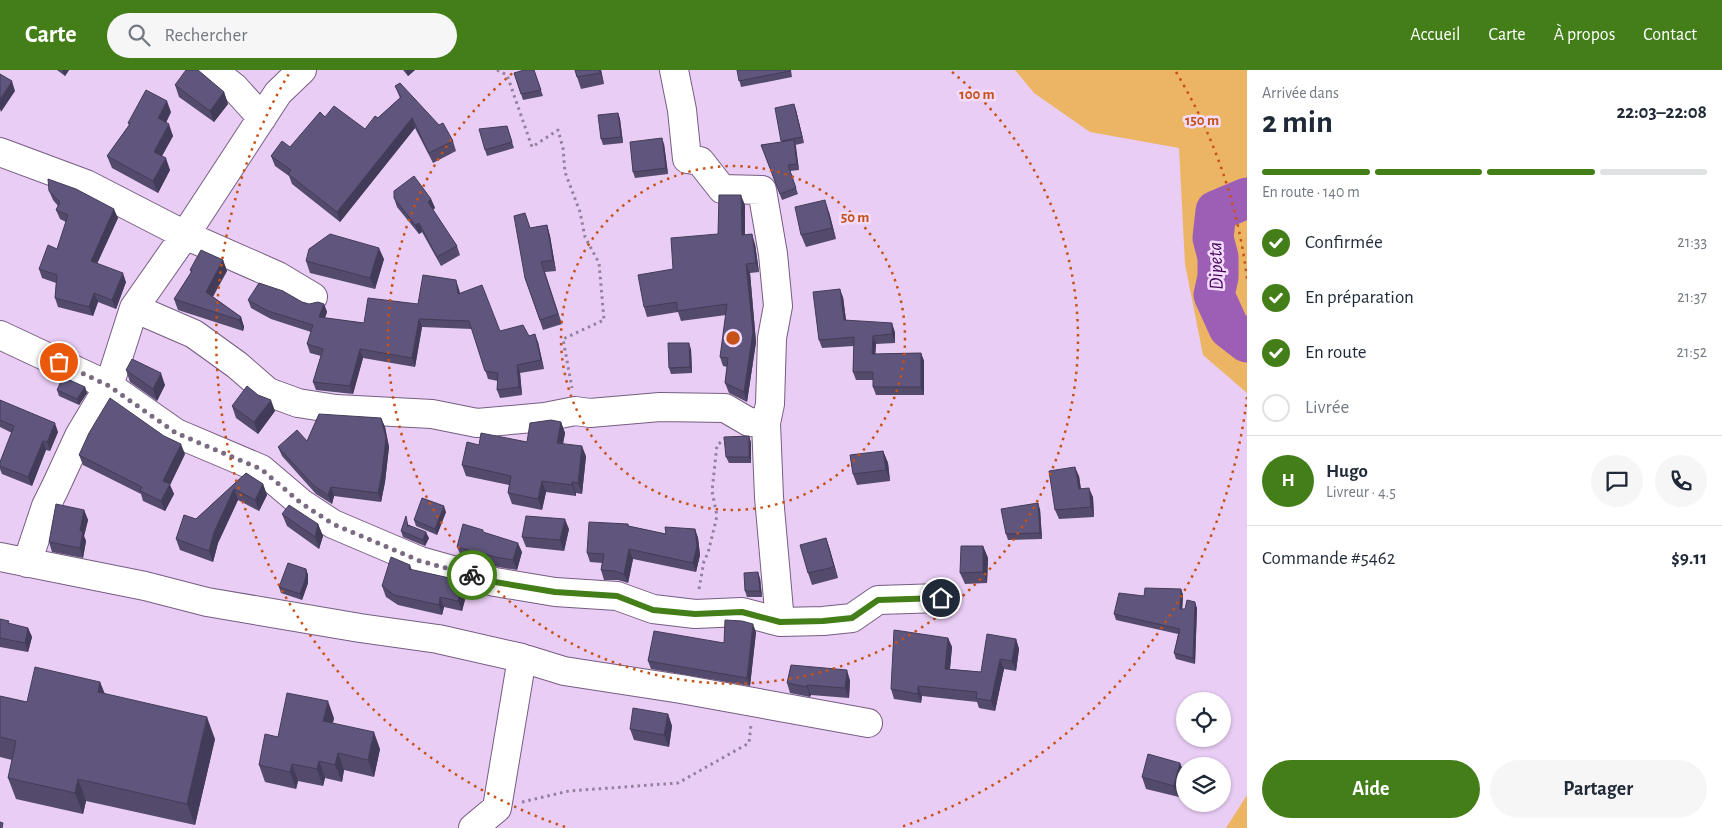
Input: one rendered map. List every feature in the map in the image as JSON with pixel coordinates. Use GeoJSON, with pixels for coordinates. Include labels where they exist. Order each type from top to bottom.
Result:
{"type":"FeatureCollection","features":[{"type":"Feature","properties":{"kind":"street"},"geometry":{"type":"LineString","coordinates":[[212,70],[234,87],[262,118]]}},
{"type":"Feature","properties":{"kind":"street"},"geometry":{"type":"LineString","coordinates":[[27,563],[46,506],[79,436],[109,386],[134,308],[278,93],[302,70]]}},
{"type":"Feature","properties":{"kind":"street"},"geometry":{"type":"LineString","coordinates":[[674,70],[682,110],[687,159],[700,161],[722,189],[762,190],[773,254],[778,306],[772,338],[770,404],[758,423],[769,496],[780,622]]}},
{"type":"Feature","properties":{"kind":"street"},"geometry":{"type":"LineString","coordinates":[[0,152],[86,184],[185,234],[278,276],[313,297]]}},
{"type":"Feature","properties":{"kind":"street"},"geometry":{"type":"LineString","coordinates":[[134,308],[194,334],[237,365],[268,392],[298,403],[336,410],[432,414],[477,423],[545,417],[575,411],[590,413],[660,407],[725,408],[758,423]]}},
{"type":"Feature","properties":{"kind":"street"},"geometry":{"type":"LineString","coordinates":[[0,335],[109,386],[176,433],[261,469],[301,503],[333,524],[420,561],[495,582],[555,592],[617,596],[653,610],[695,614],[742,612],[780,622],[852,618],[878,600],[941,598]]}},
{"type":"Feature","properties":{"kind":"street"},"geometry":{"type":"LineString","coordinates":[[0,558],[145,586],[206,602],[438,639],[522,658],[564,671],[868,723]]}},
{"type":"Feature","properties":{"kind":"street"},"geometry":{"type":"LineString","coordinates":[[473,828],[497,808],[522,658]]}},
{"type":"Feature","properties":{"kind":"path"},"geometry":{"type":"LineString","coordinates":[[497,70],[507,75],[532,147],[558,130],[563,148],[565,172],[580,212],[585,237],[599,263],[604,320],[563,339],[575,411]]}},
{"type":"Feature","properties":{"kind":"path"},"geometry":{"type":"LineString","coordinates":[[695,614],[704,561],[718,516],[712,491],[717,445],[758,423]]}},
{"type":"Feature","properties":{"kind":"path"},"geometry":{"type":"LineString","coordinates":[[497,808],[569,791],[678,783],[749,743],[755,703]]}},
{"type":"Feature","properties":{"kind":"shaded area"},"geometry":{"type":"Polygon","coordinates":[[[1015,70],[1247,70],[1247,393],[1203,355],[1185,264],[1179,148],[1090,132],[1034,93],[1015,70]]]}},
{"type":"Feature","properties":{"kind":"shaded area"},"geometry":{"type":"Polygon","coordinates":[[[1247,795],[1247,828],[1226,828],[1247,795]]]}},
{"type":"Feature","properties":{"kind":"building"},"geometry":{"type":"Polygon","coordinates":[[[186,70],[198,70],[224,92],[210,111],[175,85],[186,70]]]}},
{"type":"Feature","properties":{"kind":"building"},"geometry":{"type":"Polygon","coordinates":[[[534,70],[541,90],[521,94],[514,73],[534,70]]]}},
{"type":"Feature","properties":{"kind":"building"},"geometry":{"type":"Polygon","coordinates":[[[575,70],[599,70],[600,73],[577,77],[575,70]]]}},
{"type":"Feature","properties":{"kind":"building"},"geometry":{"type":"Polygon","coordinates":[[[737,70],[790,70],[790,71],[739,81],[737,70]]]}},
{"type":"Feature","properties":{"kind":"building"},"geometry":{"type":"Polygon","coordinates":[[[0,74],[12,81],[0,99],[0,74]]]}},
{"type":"Feature","properties":{"kind":"building"},"geometry":{"type":"Polygon","coordinates":[[[400,83],[439,125],[443,123],[453,141],[429,153],[412,118],[337,212],[288,174],[291,170],[271,156],[282,141],[290,147],[320,112],[325,117],[334,106],[365,129],[375,116],[378,118],[401,97],[395,86],[400,83]]]}},
{"type":"Feature","properties":{"kind":"building"},"geometry":{"type":"Polygon","coordinates":[[[146,90],[167,101],[158,118],[169,124],[154,152],[166,158],[153,181],[107,156],[130,124],[128,123],[146,90]]]}},
{"type":"Feature","properties":{"kind":"building"},"geometry":{"type":"Polygon","coordinates":[[[794,104],[802,137],[781,141],[775,108],[794,104]]]}},
{"type":"Feature","properties":{"kind":"building"},"geometry":{"type":"Polygon","coordinates":[[[618,113],[621,137],[601,139],[598,115],[618,113]]]}},
{"type":"Feature","properties":{"kind":"building"},"geometry":{"type":"Polygon","coordinates":[[[507,126],[512,142],[485,150],[479,129],[507,126]]]}},
{"type":"Feature","properties":{"kind":"building"},"geometry":{"type":"Polygon","coordinates":[[[662,138],[666,168],[633,172],[630,142],[662,138]]]}},
{"type":"Feature","properties":{"kind":"building"},"geometry":{"type":"Polygon","coordinates":[[[794,140],[797,164],[788,165],[796,188],[780,194],[761,145],[794,140]]]}},
{"type":"Feature","properties":{"kind":"building"},"geometry":{"type":"Polygon","coordinates":[[[414,176],[431,199],[428,202],[457,246],[437,257],[419,223],[415,225],[394,198],[394,191],[414,176]]]}},
{"type":"Feature","properties":{"kind":"building"},"geometry":{"type":"Polygon","coordinates":[[[48,179],[76,189],[114,209],[91,261],[123,273],[112,300],[94,293],[89,307],[55,298],[57,275],[39,269],[48,245],[57,249],[68,215],[56,210],[60,202],[49,191],[48,179]]]}},
{"type":"Feature","properties":{"kind":"building"},"geometry":{"type":"Polygon","coordinates":[[[719,195],[741,195],[742,235],[752,234],[756,263],[746,264],[753,332],[744,392],[725,383],[728,358],[720,357],[727,304],[677,311],[677,302],[644,307],[638,275],[673,269],[671,238],[718,234],[719,195]]]}},
{"type":"Feature","properties":{"kind":"building"},"geometry":{"type":"Polygon","coordinates":[[[825,200],[832,228],[801,235],[795,207],[825,200]]]}},
{"type":"Feature","properties":{"kind":"building"},"geometry":{"type":"Polygon","coordinates":[[[525,213],[530,228],[547,225],[553,260],[541,262],[558,314],[540,320],[525,278],[514,216],[525,213]]]}},
{"type":"Feature","properties":{"kind":"building"},"geometry":{"type":"Polygon","coordinates":[[[330,234],[379,248],[370,278],[306,261],[309,249],[330,234]]]}},
{"type":"Feature","properties":{"kind":"building"},"geometry":{"type":"Polygon","coordinates":[[[201,250],[223,260],[206,292],[241,317],[239,320],[174,299],[192,271],[190,270],[201,250]]]}},
{"type":"Feature","properties":{"kind":"building"},"geometry":{"type":"Polygon","coordinates":[[[423,275],[456,280],[458,294],[482,285],[500,331],[523,325],[529,336],[535,334],[541,360],[517,365],[519,387],[497,390],[498,373],[485,371],[469,321],[419,319],[412,358],[360,349],[350,386],[313,382],[323,349],[307,344],[313,325],[268,311],[248,300],[259,283],[283,291],[302,302],[324,304],[319,317],[364,323],[368,298],[418,304],[423,275]]]}},
{"type":"Feature","properties":{"kind":"building"},"geometry":{"type":"Polygon","coordinates":[[[840,289],[844,320],[892,323],[892,334],[873,336],[872,354],[921,353],[921,387],[873,387],[873,372],[853,372],[854,337],[819,340],[813,292],[840,289]]]}},
{"type":"Feature","properties":{"kind":"building"},"geometry":{"type":"Polygon","coordinates":[[[668,343],[689,343],[690,367],[669,368],[668,343]]]}},
{"type":"Feature","properties":{"kind":"building"},"geometry":{"type":"Polygon","coordinates":[[[132,359],[161,373],[153,389],[126,370],[132,359]]]}},
{"type":"Feature","properties":{"kind":"building"},"geometry":{"type":"Polygon","coordinates":[[[63,377],[85,387],[77,399],[57,390],[63,377]]]}},
{"type":"Feature","properties":{"kind":"building"},"geometry":{"type":"Polygon","coordinates":[[[247,386],[258,395],[271,400],[254,422],[232,406],[247,386]]]}},
{"type":"Feature","properties":{"kind":"building"},"geometry":{"type":"Polygon","coordinates":[[[110,398],[164,436],[181,444],[163,481],[170,484],[161,501],[140,491],[142,487],[79,455],[89,433],[110,398]]]}},
{"type":"Feature","properties":{"kind":"building"},"geometry":{"type":"Polygon","coordinates":[[[0,400],[55,423],[47,442],[43,441],[28,477],[0,466],[14,426],[0,420],[0,400]]]}},
{"type":"Feature","properties":{"kind":"building"},"geometry":{"type":"Polygon","coordinates":[[[319,414],[381,418],[386,438],[378,493],[331,487],[328,495],[313,485],[278,447],[297,430],[307,441],[319,414]]]}},
{"type":"Feature","properties":{"kind":"building"},"geometry":{"type":"Polygon","coordinates":[[[551,420],[561,422],[557,443],[582,446],[578,483],[572,482],[572,485],[542,481],[538,499],[508,493],[511,476],[462,465],[467,442],[479,445],[481,433],[527,442],[530,423],[551,420]]]}},
{"type":"Feature","properties":{"kind":"building"},"geometry":{"type":"Polygon","coordinates":[[[749,436],[749,457],[726,457],[724,437],[749,436]]]}},
{"type":"Feature","properties":{"kind":"building"},"geometry":{"type":"Polygon","coordinates":[[[883,451],[886,470],[853,474],[850,455],[883,451]]]}},
{"type":"Feature","properties":{"kind":"building"},"geometry":{"type":"Polygon","coordinates":[[[1075,467],[1079,489],[1089,488],[1091,507],[1055,510],[1049,471],[1075,467]]]}},
{"type":"Feature","properties":{"kind":"building"},"geometry":{"type":"Polygon","coordinates":[[[246,473],[263,484],[255,500],[234,489],[214,532],[209,551],[176,539],[184,515],[196,519],[246,473]]]}},
{"type":"Feature","properties":{"kind":"building"},"geometry":{"type":"Polygon","coordinates":[[[422,498],[444,506],[435,529],[414,520],[422,498]]]}},
{"type":"Feature","properties":{"kind":"building"},"geometry":{"type":"Polygon","coordinates":[[[1038,503],[1040,533],[1006,534],[1001,509],[1038,503]]]}},
{"type":"Feature","properties":{"kind":"building"},"geometry":{"type":"Polygon","coordinates":[[[56,504],[84,510],[80,531],[83,531],[80,548],[49,542],[56,504]]]}},
{"type":"Feature","properties":{"kind":"building"},"geometry":{"type":"Polygon","coordinates":[[[289,505],[318,524],[315,537],[282,514],[289,505]]]}},
{"type":"Feature","properties":{"kind":"building"},"geometry":{"type":"Polygon","coordinates":[[[406,516],[408,527],[408,525],[426,532],[423,540],[401,531],[406,516]]]}},
{"type":"Feature","properties":{"kind":"building"},"geometry":{"type":"Polygon","coordinates":[[[526,516],[565,519],[560,540],[522,537],[526,516]]]}},
{"type":"Feature","properties":{"kind":"building"},"geometry":{"type":"Polygon","coordinates":[[[589,522],[628,524],[628,526],[666,534],[665,527],[695,529],[697,546],[693,563],[629,549],[624,574],[601,570],[604,554],[587,553],[589,522]]]}},
{"type":"Feature","properties":{"kind":"building"},"geometry":{"type":"Polygon","coordinates":[[[463,524],[518,543],[513,560],[457,547],[463,524]]]}},
{"type":"Feature","properties":{"kind":"building"},"geometry":{"type":"Polygon","coordinates":[[[826,538],[834,567],[808,573],[800,545],[826,538]]]}},
{"type":"Feature","properties":{"kind":"building"},"geometry":{"type":"Polygon","coordinates":[[[961,546],[983,546],[983,572],[960,573],[961,546]]]}},
{"type":"Feature","properties":{"kind":"building"},"geometry":{"type":"Polygon","coordinates":[[[391,557],[410,565],[409,569],[463,581],[458,601],[440,597],[439,605],[394,595],[382,586],[391,557]]]}},
{"type":"Feature","properties":{"kind":"building"},"geometry":{"type":"Polygon","coordinates":[[[288,563],[306,569],[306,577],[300,594],[279,587],[288,563]]]}},
{"type":"Feature","properties":{"kind":"building"},"geometry":{"type":"Polygon","coordinates":[[[758,572],[760,591],[745,591],[744,573],[758,572]]]}},
{"type":"Feature","properties":{"kind":"building"},"geometry":{"type":"Polygon","coordinates":[[[1145,588],[1181,589],[1180,609],[1185,609],[1187,600],[1195,602],[1193,658],[1174,653],[1180,629],[1114,614],[1119,593],[1144,596],[1145,588]]]}},
{"type":"Feature","properties":{"kind":"building"},"geometry":{"type":"Polygon","coordinates":[[[0,619],[28,628],[25,643],[0,638],[0,619]]]}},
{"type":"Feature","properties":{"kind":"building"},"geometry":{"type":"Polygon","coordinates":[[[725,620],[753,624],[747,678],[648,661],[654,631],[724,643],[725,620]]]}},
{"type":"Feature","properties":{"kind":"building"},"geometry":{"type":"Polygon","coordinates":[[[894,630],[948,638],[945,669],[981,672],[987,634],[1016,639],[1012,661],[1000,659],[991,701],[976,698],[977,692],[918,686],[918,694],[891,689],[894,630]]]}},
{"type":"Feature","properties":{"kind":"building"},"geometry":{"type":"Polygon","coordinates":[[[791,665],[847,670],[845,688],[807,685],[807,687],[787,683],[791,665]]]}},
{"type":"Feature","properties":{"kind":"building"},"geometry":{"type":"Polygon","coordinates":[[[35,667],[100,682],[98,692],[207,717],[187,804],[78,779],[75,793],[8,778],[16,741],[0,737],[0,696],[27,702],[35,667]]]}},
{"type":"Feature","properties":{"kind":"building"},"geometry":{"type":"Polygon","coordinates":[[[287,693],[328,701],[323,721],[374,732],[368,760],[338,753],[335,765],[319,761],[317,769],[292,764],[290,772],[259,765],[265,734],[278,737],[287,693]]]}},
{"type":"Feature","properties":{"kind":"building"},"geometry":{"type":"Polygon","coordinates":[[[633,708],[668,714],[664,735],[630,729],[633,708]]]}},
{"type":"Feature","properties":{"kind":"building"},"geometry":{"type":"Polygon","coordinates":[[[1148,754],[1176,762],[1174,786],[1142,777],[1148,754]]]}},
{"type":"Feature","properties":{"kind":"waterway","name":"Dipeta"},"geometry":{"type":"LineString","coordinates":[[1247,198],[1216,211],[1213,238],[1218,257],[1218,277],[1214,295],[1229,328],[1247,342]]}},
{"type":"Feature","properties":{"kind":"way so far"},"geometry":{"type":"LineString","coordinates":[[59,362],[109,386],[176,433],[261,469],[301,503],[333,524],[420,561],[472,575]]}},
{"type":"Feature","properties":{"kind":"route"},"geometry":{"type":"LineString","coordinates":[[472,575],[495,582],[555,592],[617,596],[653,610],[695,614],[742,612],[780,622],[852,618],[878,600],[941,598]]}}]}
